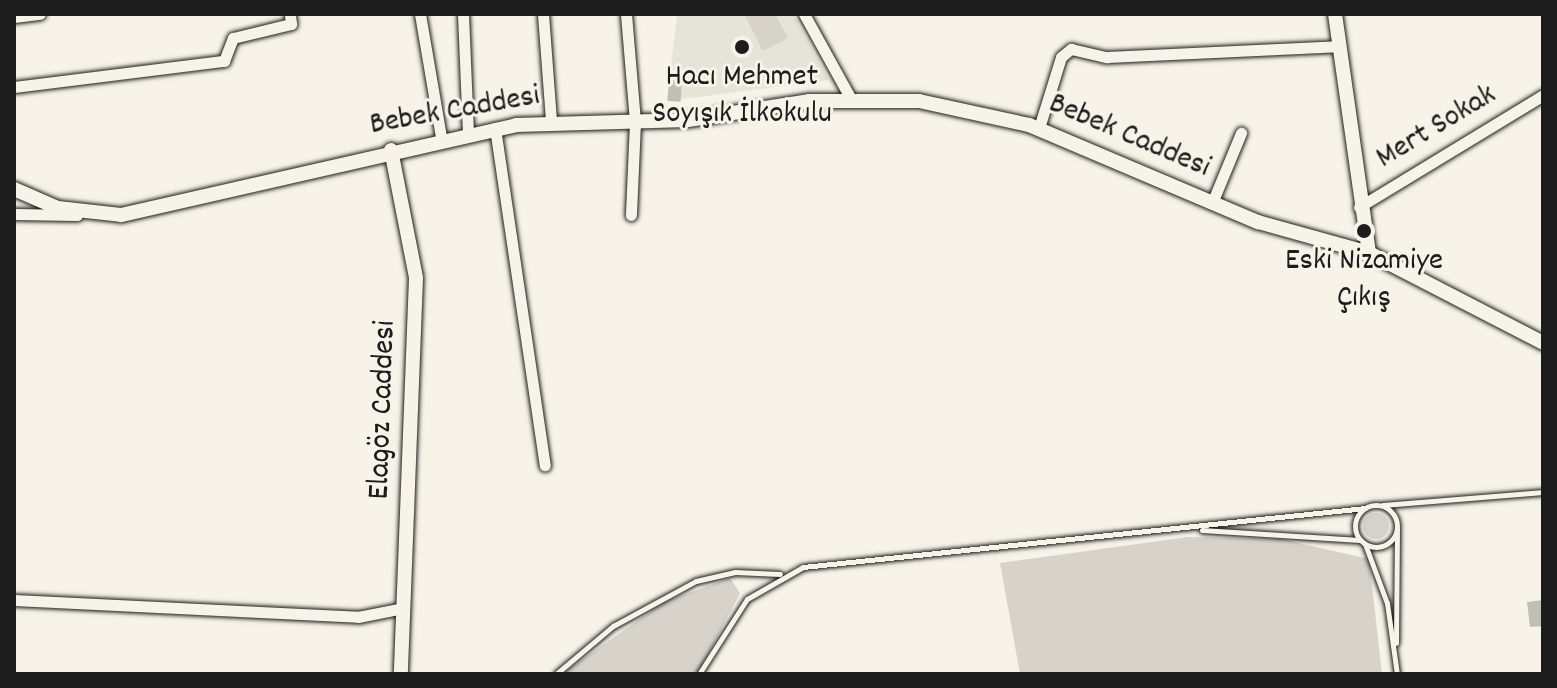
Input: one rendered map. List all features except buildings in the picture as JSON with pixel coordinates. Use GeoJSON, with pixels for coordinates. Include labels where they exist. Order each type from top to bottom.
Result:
{"type":"FeatureCollection","features":[{"type":"Feature","properties":{"kind":"street"},"geometry":{"type":"LineString","coordinates":[[14,17],[40,14]]}},
{"type":"Feature","properties":{"kind":"street"},"geometry":{"type":"LineString","coordinates":[[14,87],[224,61],[233,38],[291,24],[290,14]]}},
{"type":"Feature","properties":{"kind":"street"},"geometry":{"type":"LineString","coordinates":[[420,14],[441,137]]}},
{"type":"Feature","properties":{"kind":"street"},"geometry":{"type":"LineString","coordinates":[[463,14],[468,132]]}},
{"type":"Feature","properties":{"kind":"street"},"geometry":{"type":"LineString","coordinates":[[543,14],[551,121]]}},
{"type":"Feature","properties":{"kind":"street"},"geometry":{"type":"LineString","coordinates":[[626,14],[635,122],[631,215]]}},
{"type":"Feature","properties":{"kind":"street"},"geometry":{"type":"LineString","coordinates":[[804,14],[851,99]]}},
{"type":"Feature","properties":{"kind":"street"},"geometry":{"type":"LineString","coordinates":[[1335,14],[1359,207],[1369,253]]}},
{"type":"Feature","properties":{"kind":"street"},"geometry":{"type":"LineString","coordinates":[[1039,128],[1061,57],[1071,49],[1107,57],[1337,46]]}},
{"type":"Feature","properties":{"kind":"street","name":"Mert Sokak"},"geometry":{"type":"LineString","coordinates":[[1359,207],[1543,95]]}},
{"type":"Feature","properties":{"kind":"street","name":"Bebek Caddesi"},"geometry":{"type":"LineString","coordinates":[[14,189],[89,214],[206,198],[441,137],[495,128],[551,121],[635,122],[851,99],[944,104],[1039,128],[1212,203],[1369,253],[1543,343]]}},
{"type":"Feature","properties":{"kind":"street"},"geometry":{"type":"LineString","coordinates":[[495,128],[545,465]]}},
{"type":"Feature","properties":{"kind":"street"},"geometry":{"type":"LineString","coordinates":[[1212,203],[1241,133]]}},
{"type":"Feature","properties":{"kind":"street","name":"Elagöz Caddesi"},"geometry":{"type":"LineString","coordinates":[[391,150],[416,278],[401,674]]}},
{"type":"Feature","properties":{"kind":"street"},"geometry":{"type":"LineString","coordinates":[[14,214],[89,214]]}},
{"type":"Feature","properties":{"kind":"street"},"geometry":{"type":"LineString","coordinates":[[14,600],[358,617],[404,608]]}},
{"type":"Feature","properties":{"kind":"lane"},"geometry":{"type":"LineString","coordinates":[[556,674],[613,626],[696,581],[735,572],[782,574],[829,563],[1189,530],[1383,505],[1543,492]]}},
{"type":"Feature","properties":{"kind":"lane"},"geometry":{"type":"LineString","coordinates":[[1383,505],[1397,529],[1396,663]]}},
{"type":"Feature","properties":{"kind":"lane"},"geometry":{"type":"LineString","coordinates":[[1365,508],[1355,522],[1387,603],[1397,674]]}},
{"type":"Feature","properties":{"kind":"lane"},"geometry":{"type":"LineString","coordinates":[[1189,530],[1362,542],[1382,547],[1397,529]]}},
{"type":"Feature","properties":{"kind":"lane"},"geometry":{"type":"LineString","coordinates":[[699,674],[740,607],[782,574]]}},
{"type":"Feature","properties":{"kind":"shaded area","name":"Hacı Mehmet Soyışık İlkokulu"},"geometry":{"type":"Polygon","coordinates":[[[677,14],[793,14],[829,80],[667,101],[677,14]]]}},
{"type":"Feature","properties":{"kind":"shaded area"},"geometry":{"type":"Polygon","coordinates":[[[744,14],[775,14],[788,38],[763,51],[744,14]]]}},
{"type":"Feature","properties":{"kind":"shaded area"},"geometry":{"type":"Polygon","coordinates":[[[1376,513],[1385,517],[1389,526],[1385,535],[1376,539],[1367,535],[1363,526],[1367,517],[1376,513]]]}},
{"type":"Feature","properties":{"kind":"shaded area"},"geometry":{"type":"Polygon","coordinates":[[[1188,537],[1281,539],[1369,559],[1382,674],[1020,674],[1000,563],[1188,537]]]}},
{"type":"Feature","properties":{"kind":"shaded area"},"geometry":{"type":"Polygon","coordinates":[[[730,578],[740,593],[698,674],[562,674],[664,602],[730,578]]]}},
{"type":"Feature","properties":{"kind":"place","name":"Hacı Mehmet Soyışık İlkokulu"},"geometry":{"type":"Point","coordinates":[742,47]}},
{"type":"Feature","properties":{"kind":"place","name":"Eski Nizamiye Çıkış"},"geometry":{"type":"Point","coordinates":[1364,231]}}]}
